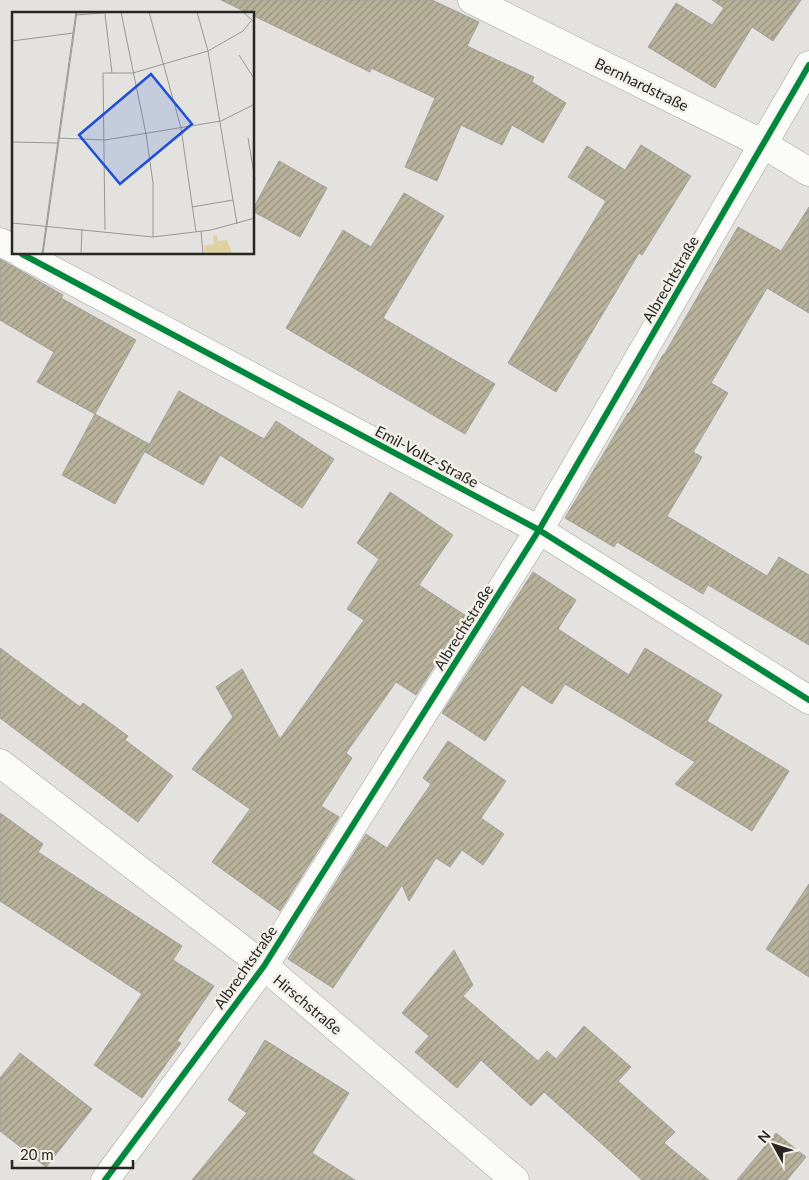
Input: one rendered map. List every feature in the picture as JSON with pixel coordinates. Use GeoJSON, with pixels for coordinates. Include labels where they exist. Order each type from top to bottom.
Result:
{"type":"FeatureCollection","features":[{"type":"Feature","properties":{"kind":"street","name":"Bernhardstraße"},"geometry":{"type":"LineString","coordinates":[[472,0],[763,144],[809,172]]}},
{"type":"Feature","properties":{"kind":"street","name":"Albrechtstraße"},"geometry":{"type":"LineString","coordinates":[[105,1180],[264,966],[539,530],[809,65]]}},
{"type":"Feature","properties":{"kind":"street"},"geometry":{"type":"LineString","coordinates":[[0,242],[12,249]]}},
{"type":"Feature","properties":{"kind":"street","name":"Emil-Voltz-Straße"},"geometry":{"type":"LineString","coordinates":[[24,255],[539,530],[809,700]]}},
{"type":"Feature","properties":{"kind":"street","name":"Hirschstraße"},"geometry":{"type":"LineString","coordinates":[[0,763],[264,966],[515,1180]]}},
{"type":"Feature","properties":{"kind":"building"},"geometry":{"type":"Polygon","coordinates":[[[221,0],[432,0],[479,22],[467,46],[534,77],[532,82],[566,103],[543,143],[512,125],[502,145],[461,125],[437,181],[405,167],[435,98],[371,68],[370,72],[255,16],[255,12],[246,12],[221,0]]]}},
{"type":"Feature","properties":{"kind":"building"},"geometry":{"type":"Polygon","coordinates":[[[712,0],[801,0],[773,41],[752,27],[715,88],[648,47],[676,3],[712,25],[724,8],[712,0]]]}},
{"type":"Feature","properties":{"kind":"building"},"geometry":{"type":"Polygon","coordinates":[[[641,145],[691,176],[642,255],[639,253],[556,392],[508,363],[606,201],[568,177],[587,146],[625,170],[641,145]]]}},
{"type":"Feature","properties":{"kind":"building"},"geometry":{"type":"Polygon","coordinates":[[[279,161],[327,188],[300,237],[255,213],[255,205],[279,161]]]}},
{"type":"Feature","properties":{"kind":"building"},"geometry":{"type":"Polygon","coordinates":[[[404,193],[444,216],[383,318],[495,384],[465,434],[286,328],[343,230],[371,247],[404,193]]]}},
{"type":"Feature","properties":{"kind":"building"},"geometry":{"type":"Polygon","coordinates":[[[809,207],[809,313],[767,288],[711,383],[728,393],[693,452],[702,457],[667,516],[767,576],[779,557],[809,575],[809,645],[708,585],[703,594],[617,542],[614,547],[565,518],[664,355],[738,227],[781,251],[809,207]]]}},
{"type":"Feature","properties":{"kind":"building"},"geometry":{"type":"Polygon","coordinates":[[[0,259],[63,295],[61,298],[136,340],[95,414],[37,382],[54,352],[0,320],[0,259]]]}},
{"type":"Feature","properties":{"kind":"building"},"geometry":{"type":"Polygon","coordinates":[[[179,391],[264,439],[276,421],[334,459],[302,508],[220,455],[203,485],[145,452],[179,391]]]}},
{"type":"Feature","properties":{"kind":"building"},"geometry":{"type":"Polygon","coordinates":[[[95,414],[149,444],[115,504],[62,475],[95,414]]]}},
{"type":"Feature","properties":{"kind":"building"},"geometry":{"type":"Polygon","coordinates":[[[390,492],[453,535],[419,585],[466,616],[416,695],[396,682],[346,753],[352,758],[321,806],[339,817],[280,911],[212,862],[250,809],[192,769],[233,717],[216,687],[242,669],[280,739],[364,620],[347,609],[379,559],[357,543],[390,492]]]}},
{"type":"Feature","properties":{"kind":"building"},"geometry":{"type":"Polygon","coordinates":[[[533,572],[576,600],[558,629],[629,675],[645,648],[722,695],[707,721],[789,771],[752,831],[675,784],[695,762],[565,684],[552,704],[522,685],[485,741],[442,713],[533,572]]]}},
{"type":"Feature","properties":{"kind":"building"},"geometry":{"type":"Polygon","coordinates":[[[0,648],[80,707],[83,703],[128,736],[125,740],[173,776],[138,822],[0,718],[0,648]]]}},
{"type":"Feature","properties":{"kind":"building"},"geometry":{"type":"Polygon","coordinates":[[[448,741],[506,781],[481,818],[504,834],[483,865],[462,850],[450,867],[436,858],[409,901],[402,885],[333,988],[288,959],[366,834],[387,848],[431,784],[423,778],[448,741]]]}},
{"type":"Feature","properties":{"kind":"building"},"geometry":{"type":"Polygon","coordinates":[[[0,813],[43,844],[38,852],[182,946],[173,960],[214,986],[177,1041],[181,1043],[142,1098],[94,1065],[142,994],[0,901],[0,813]]]}},
{"type":"Feature","properties":{"kind":"building"},"geometry":{"type":"Polygon","coordinates":[[[809,884],[809,977],[766,949],[809,884]]]}},
{"type":"Feature","properties":{"kind":"building"},"geometry":{"type":"Polygon","coordinates":[[[454,950],[473,985],[463,996],[538,1061],[547,1051],[556,1059],[584,1026],[631,1067],[618,1081],[675,1132],[664,1143],[709,1180],[642,1180],[544,1092],[531,1106],[481,1060],[457,1088],[415,1052],[429,1036],[402,1013],[454,950]]]}},
{"type":"Feature","properties":{"kind":"building"},"geometry":{"type":"Polygon","coordinates":[[[265,1040],[349,1093],[312,1153],[355,1180],[192,1180],[247,1113],[228,1100],[265,1040]]]}},
{"type":"Feature","properties":{"kind":"building"},"geometry":{"type":"Polygon","coordinates":[[[20,1053],[92,1109],[46,1167],[0,1131],[0,1078],[20,1053]]]}},
{"type":"Feature","properties":{"kind":"building"},"geometry":{"type":"Polygon","coordinates":[[[776,1133],[806,1157],[787,1180],[737,1180],[776,1133]]]}},
{"type":"Feature","properties":{"kind":"cycle path"},"geometry":{"type":"LineString","coordinates":[[105,1180],[264,966],[539,530],[809,65]]}},
{"type":"Feature","properties":{"kind":"cycle path"},"geometry":{"type":"LineString","coordinates":[[24,255],[539,530],[809,700]]}}]}
